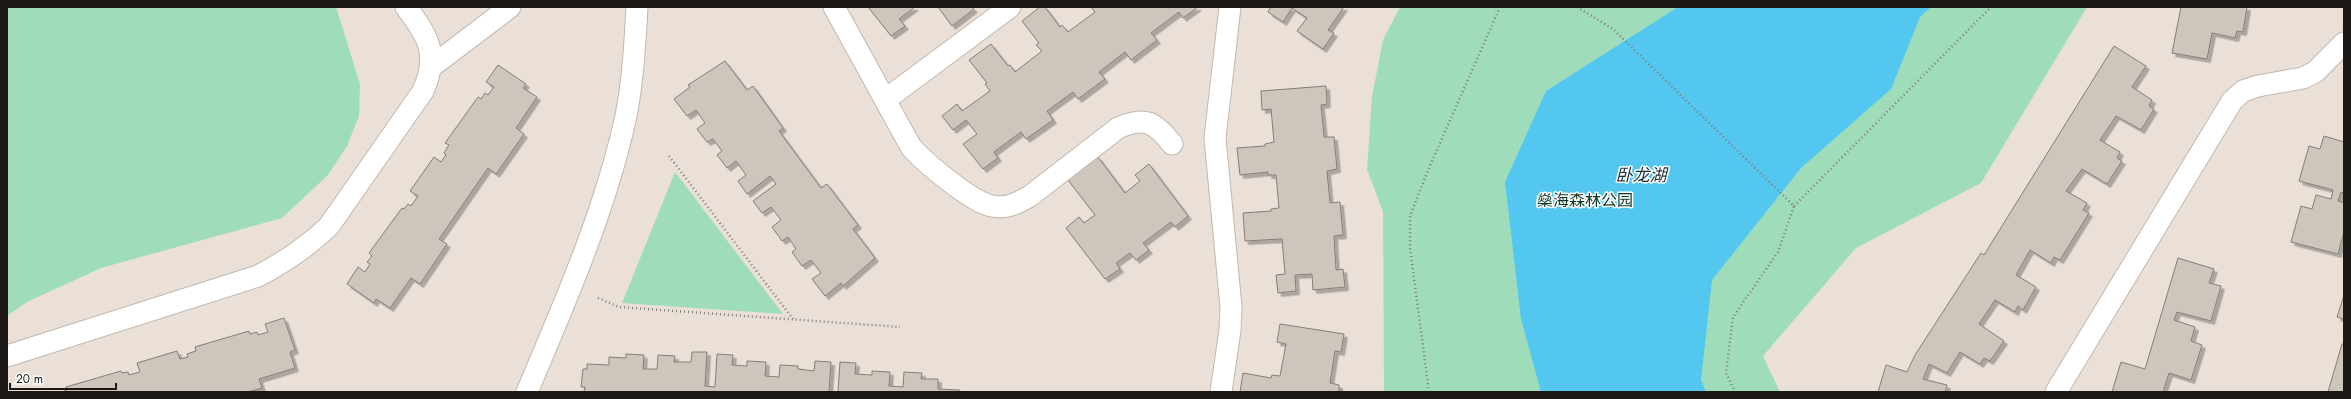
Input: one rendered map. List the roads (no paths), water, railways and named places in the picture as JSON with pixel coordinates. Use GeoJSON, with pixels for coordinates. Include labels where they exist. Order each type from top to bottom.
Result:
{"type":"FeatureCollection","features":[{"type":"Feature","properties":{"kind":"lane"},"geometry":{"type":"LineString","coordinates":[[7,356],[258,276],[299,252],[329,226],[423,92],[431,67],[431,52],[428,40],[406,7]]}},
{"type":"Feature","properties":{"kind":"lane"},"geometry":{"type":"LineString","coordinates":[[431,67],[510,7]]}},
{"type":"Feature","properties":{"kind":"lane"},"geometry":{"type":"LineString","coordinates":[[526,392],[587,249],[607,188],[626,115],[632,74],[637,7]]}},
{"type":"Feature","properties":{"kind":"lane"},"geometry":{"type":"LineString","coordinates":[[834,7],[911,147],[920,157],[977,201],[992,206],[1005,207],[1018,204],[1118,128],[1132,122],[1147,122],[1159,128],[1172,144]]}},
{"type":"Feature","properties":{"kind":"lane"},"geometry":{"type":"LineString","coordinates":[[885,100],[1010,7]]}},
{"type":"Feature","properties":{"kind":"lane"},"geometry":{"type":"LineString","coordinates":[[1221,392],[1230,330],[1231,307],[1215,138],[1230,7]]}},
{"type":"Feature","properties":{"kind":"lane"},"geometry":{"type":"LineString","coordinates":[[2056,392],[2232,102],[2243,92],[2258,86],[2303,78],[2315,72],[2344,43]]}},
{"type":"Feature","properties":{"kind":"water","name":"卧龙湖"},"geometry":{"type":"Polygon","coordinates":[[[1678,7],[1931,7],[1920,17],[1891,89],[1801,168],[1712,280],[1701,380],[1706,392],[1541,392],[1521,319],[1505,182],[1546,91],[1678,7]]]}},
{"type":"Feature","properties":{"kind":"park label","name":"燊海森林公园"},"geometry":{"type":"Point","coordinates":[1585,200]}}]}
